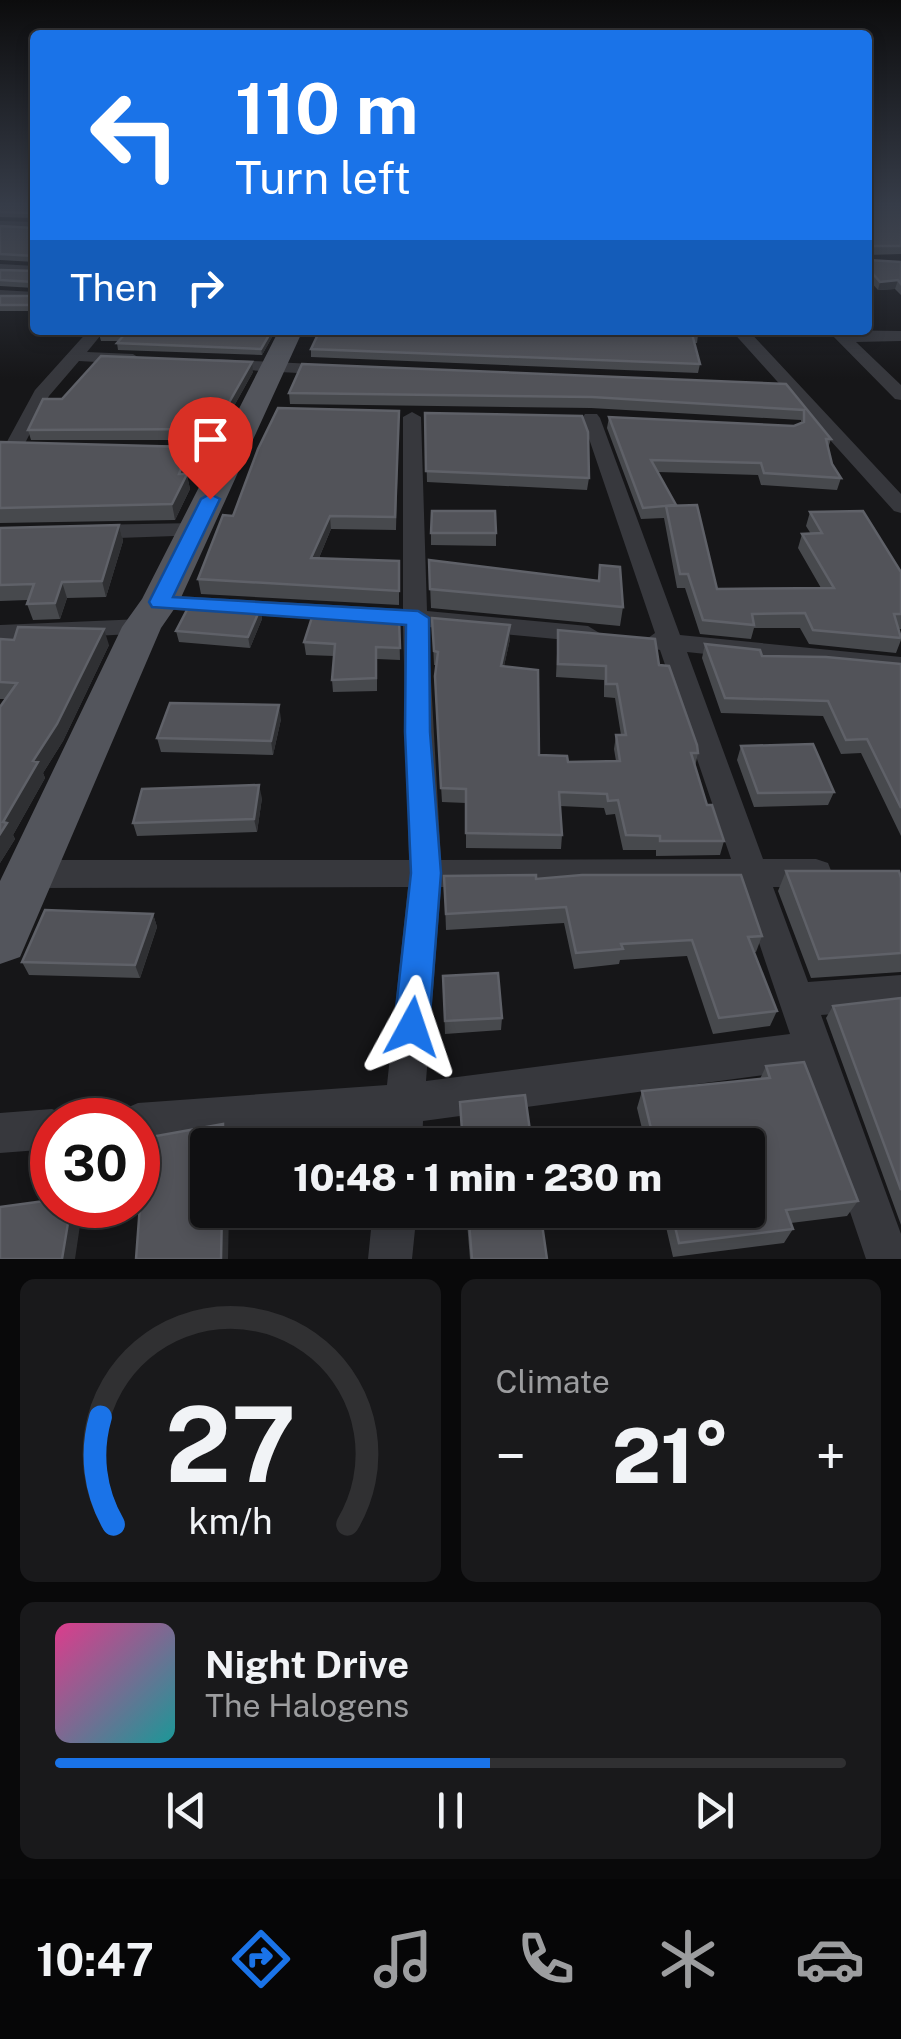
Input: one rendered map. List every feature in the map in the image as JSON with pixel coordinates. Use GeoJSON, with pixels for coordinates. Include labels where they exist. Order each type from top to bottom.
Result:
{"type":"FeatureCollection","features":[{"type":"Feature","properties":{"kind":"main road"},"geometry":{"type":"LineString","coordinates":[[0,939],[151,615],[235,452],[264,412],[274,368],[289,335]]}},
{"type":"Feature","properties":{"kind":"street"},"geometry":{"type":"LineString","coordinates":[[0,268],[30,270]]}},
{"type":"Feature","properties":{"kind":"street"},"geometry":{"type":"LineString","coordinates":[[0,294],[30,296]]}},
{"type":"Feature","properties":{"kind":"street"},"geometry":{"type":"LineString","coordinates":[[15,449],[41,394],[93,335]]}},
{"type":"Feature","properties":{"kind":"street"},"geometry":{"type":"LineString","coordinates":[[742,335],[778,386],[901,507]]}},
{"type":"Feature","properties":{"kind":"street"},"geometry":{"type":"LineString","coordinates":[[841,335],[901,395]]}},
{"type":"Feature","properties":{"kind":"street"},"geometry":{"type":"LineString","coordinates":[[872,335],[901,336]]}},
{"type":"Feature","properties":{"kind":"street"},"geometry":{"type":"LineString","coordinates":[[74,356],[152,359]]}},
{"type":"Feature","properties":{"kind":"street"},"geometry":{"type":"LineString","coordinates":[[193,363],[346,370]]}},
{"type":"Feature","properties":{"kind":"street"},"geometry":{"type":"LineString","coordinates":[[402,1128],[426,873],[418,732],[412,416]]}},
{"type":"Feature","properties":{"kind":"street"},"geometry":{"type":"LineString","coordinates":[[590,419],[888,1259]]}},
{"type":"Feature","properties":{"kind":"street"},"geometry":{"type":"LineString","coordinates":[[142,451],[235,452]]}},
{"type":"Feature","properties":{"kind":"street"},"geometry":{"type":"LineString","coordinates":[[58,532],[195,530]]}},
{"type":"Feature","properties":{"kind":"street"},"geometry":{"type":"LineString","coordinates":[[0,632],[151,615],[418,618],[901,666]]}},
{"type":"Feature","properties":{"kind":"street"},"geometry":{"type":"LineString","coordinates":[[30,874],[844,873]]}},
{"type":"Feature","properties":{"kind":"street"},"geometry":{"type":"LineString","coordinates":[[795,1000],[901,992]]}},
{"type":"Feature","properties":{"kind":"street"},"geometry":{"type":"LineString","coordinates":[[160,1121],[404,1104],[813,1050]]}},
{"type":"Feature","properties":{"kind":"street"},"geometry":{"type":"LineString","coordinates":[[0,1133],[30,1131]]}},
{"type":"Feature","properties":{"kind":"street"},"geometry":{"type":"LineString","coordinates":[[390,1259],[393,1228]]}},
{"type":"Feature","properties":{"kind":"building"},"geometry":{"type":"Polygon","coordinates":[[[872,262],[901,262],[901,284],[898,280],[880,282],[872,273],[872,262]]]}},
{"type":"Feature","properties":{"kind":"building"},"geometry":{"type":"Polygon","coordinates":[[[0,270],[30,271],[30,282],[0,280],[0,270]]]}},
{"type":"Feature","properties":{"kind":"building"},"geometry":{"type":"Polygon","coordinates":[[[0,296],[30,296],[30,305],[0,305],[0,296]]]}},
{"type":"Feature","properties":{"kind":"building"},"geometry":{"type":"Polygon","coordinates":[[[124,335],[269,335],[261,349],[117,343],[124,335]]]}},
{"type":"Feature","properties":{"kind":"building"},"geometry":{"type":"Polygon","coordinates":[[[318,335],[692,335],[700,364],[311,349],[318,335]]]}},
{"type":"Feature","properties":{"kind":"building"},"geometry":{"type":"Polygon","coordinates":[[[101,356],[252,362],[214,429],[28,430],[43,399],[62,399],[101,356]]]}},
{"type":"Feature","properties":{"kind":"building"},"geometry":{"type":"Polygon","coordinates":[[[302,364],[786,384],[831,439],[826,439],[832,464],[841,478],[764,473],[761,463],[651,460],[676,505],[643,508],[609,417],[794,426],[804,422],[804,410],[592,397],[289,393],[302,364]]]}},
{"type":"Feature","properties":{"kind":"building"},"geometry":{"type":"Polygon","coordinates":[[[278,408],[399,411],[395,517],[330,516],[311,558],[399,561],[399,591],[198,579],[223,515],[233,516],[278,408]]]}},
{"type":"Feature","properties":{"kind":"building"},"geometry":{"type":"Polygon","coordinates":[[[425,413],[582,416],[588,432],[589,478],[426,471],[425,413]]]}},
{"type":"Feature","properties":{"kind":"building"},"geometry":{"type":"Polygon","coordinates":[[[0,442],[189,447],[179,474],[187,474],[172,504],[0,508],[0,442]]]}},
{"type":"Feature","properties":{"kind":"building"},"geometry":{"type":"Polygon","coordinates":[[[697,505],[717,589],[834,588],[802,534],[822,533],[810,512],[863,511],[901,572],[901,614],[894,614],[901,638],[813,630],[805,613],[752,614],[754,625],[703,620],[688,574],[680,574],[666,506],[697,505]]]}},
{"type":"Feature","properties":{"kind":"building"},"geometry":{"type":"Polygon","coordinates":[[[432,511],[495,511],[496,533],[431,533],[432,511]]]}},
{"type":"Feature","properties":{"kind":"building"},"geometry":{"type":"Polygon","coordinates":[[[119,525],[102,581],[62,582],[55,603],[27,604],[34,584],[0,585],[0,528],[119,525]]]}},
{"type":"Feature","properties":{"kind":"building"},"geometry":{"type":"Polygon","coordinates":[[[429,560],[599,581],[600,565],[620,567],[623,607],[430,589],[429,560]]]}},
{"type":"Feature","properties":{"kind":"building"},"geometry":{"type":"Polygon","coordinates":[[[190,604],[260,609],[248,637],[176,631],[190,604]]]}},
{"type":"Feature","properties":{"kind":"building"},"geometry":{"type":"Polygon","coordinates":[[[314,611],[399,617],[400,648],[376,647],[376,678],[332,680],[335,644],[304,642],[314,611]]]}},
{"type":"Feature","properties":{"kind":"building"},"geometry":{"type":"Polygon","coordinates":[[[432,618],[510,625],[501,666],[538,670],[539,755],[567,756],[568,762],[620,761],[616,735],[626,735],[617,684],[606,684],[606,666],[558,664],[558,630],[655,639],[659,665],[669,666],[697,745],[698,753],[691,753],[707,805],[712,805],[724,841],[660,841],[660,836],[626,835],[618,800],[608,801],[607,794],[559,792],[562,835],[466,833],[466,789],[441,788],[435,676],[438,652],[434,651],[432,618]]]}},
{"type":"Feature","properties":{"kind":"building"},"geometry":{"type":"Polygon","coordinates":[[[18,627],[104,629],[57,724],[33,761],[38,762],[0,834],[0,707],[17,683],[0,682],[0,639],[14,640],[18,627]]]}},
{"type":"Feature","properties":{"kind":"building"},"geometry":{"type":"Polygon","coordinates":[[[705,644],[760,650],[762,656],[901,664],[901,808],[867,739],[846,740],[828,701],[725,698],[705,644]]]}},
{"type":"Feature","properties":{"kind":"building"},"geometry":{"type":"Polygon","coordinates":[[[170,703],[279,705],[271,741],[157,738],[170,703]]]}},
{"type":"Feature","properties":{"kind":"building"},"geometry":{"type":"Polygon","coordinates":[[[813,744],[834,792],[758,793],[741,746],[813,744]]]}},
{"type":"Feature","properties":{"kind":"building"},"geometry":{"type":"Polygon","coordinates":[[[259,785],[254,819],[133,823],[142,789],[259,785]]]}},
{"type":"Feature","properties":{"kind":"building"},"geometry":{"type":"Polygon","coordinates":[[[786,871],[899,871],[901,953],[819,959],[786,871]]]}},
{"type":"Feature","properties":{"kind":"building"},"geometry":{"type":"Polygon","coordinates":[[[536,875],[536,879],[582,875],[741,875],[762,936],[748,937],[777,1011],[719,1018],[692,940],[621,944],[623,949],[576,953],[566,907],[446,914],[444,876],[536,875]]]}},
{"type":"Feature","properties":{"kind":"building"},"geometry":{"type":"Polygon","coordinates":[[[45,910],[153,914],[135,965],[22,962],[45,910]]]}},
{"type":"Feature","properties":{"kind":"building"},"geometry":{"type":"Polygon","coordinates":[[[498,973],[502,1018],[445,1021],[443,976],[498,973]]]}},
{"type":"Feature","properties":{"kind":"building"},"geometry":{"type":"Polygon","coordinates":[[[901,998],[901,1190],[833,1006],[901,998]]]}},
{"type":"Feature","properties":{"kind":"building"},"geometry":{"type":"Polygon","coordinates":[[[804,1062],[858,1201],[786,1210],[793,1229],[679,1243],[675,1228],[765,1228],[765,1128],[651,1128],[642,1091],[770,1078],[766,1066],[804,1062]]]}},
{"type":"Feature","properties":{"kind":"building"},"geometry":{"type":"Polygon","coordinates":[[[525,1095],[530,1128],[462,1128],[460,1102],[525,1095]]]}},
{"type":"Feature","properties":{"kind":"building"},"geometry":{"type":"Polygon","coordinates":[[[190,1130],[190,1228],[222,1228],[221,1259],[136,1259],[138,1228],[160,1228],[160,1135],[190,1130]]]}},
{"type":"Feature","properties":{"kind":"building"},"geometry":{"type":"Polygon","coordinates":[[[30,1203],[30,1228],[67,1228],[62,1259],[0,1259],[0,1207],[30,1203]]]}},
{"type":"Feature","properties":{"kind":"building"},"geometry":{"type":"Polygon","coordinates":[[[469,1228],[543,1228],[547,1259],[472,1259],[469,1228]]]}},
{"type":"Feature","properties":{"kind":"route"},"geometry":{"type":"LineString","coordinates":[[210,499],[160,602],[418,618],[418,732],[426,873],[412,1027]]}}]}
